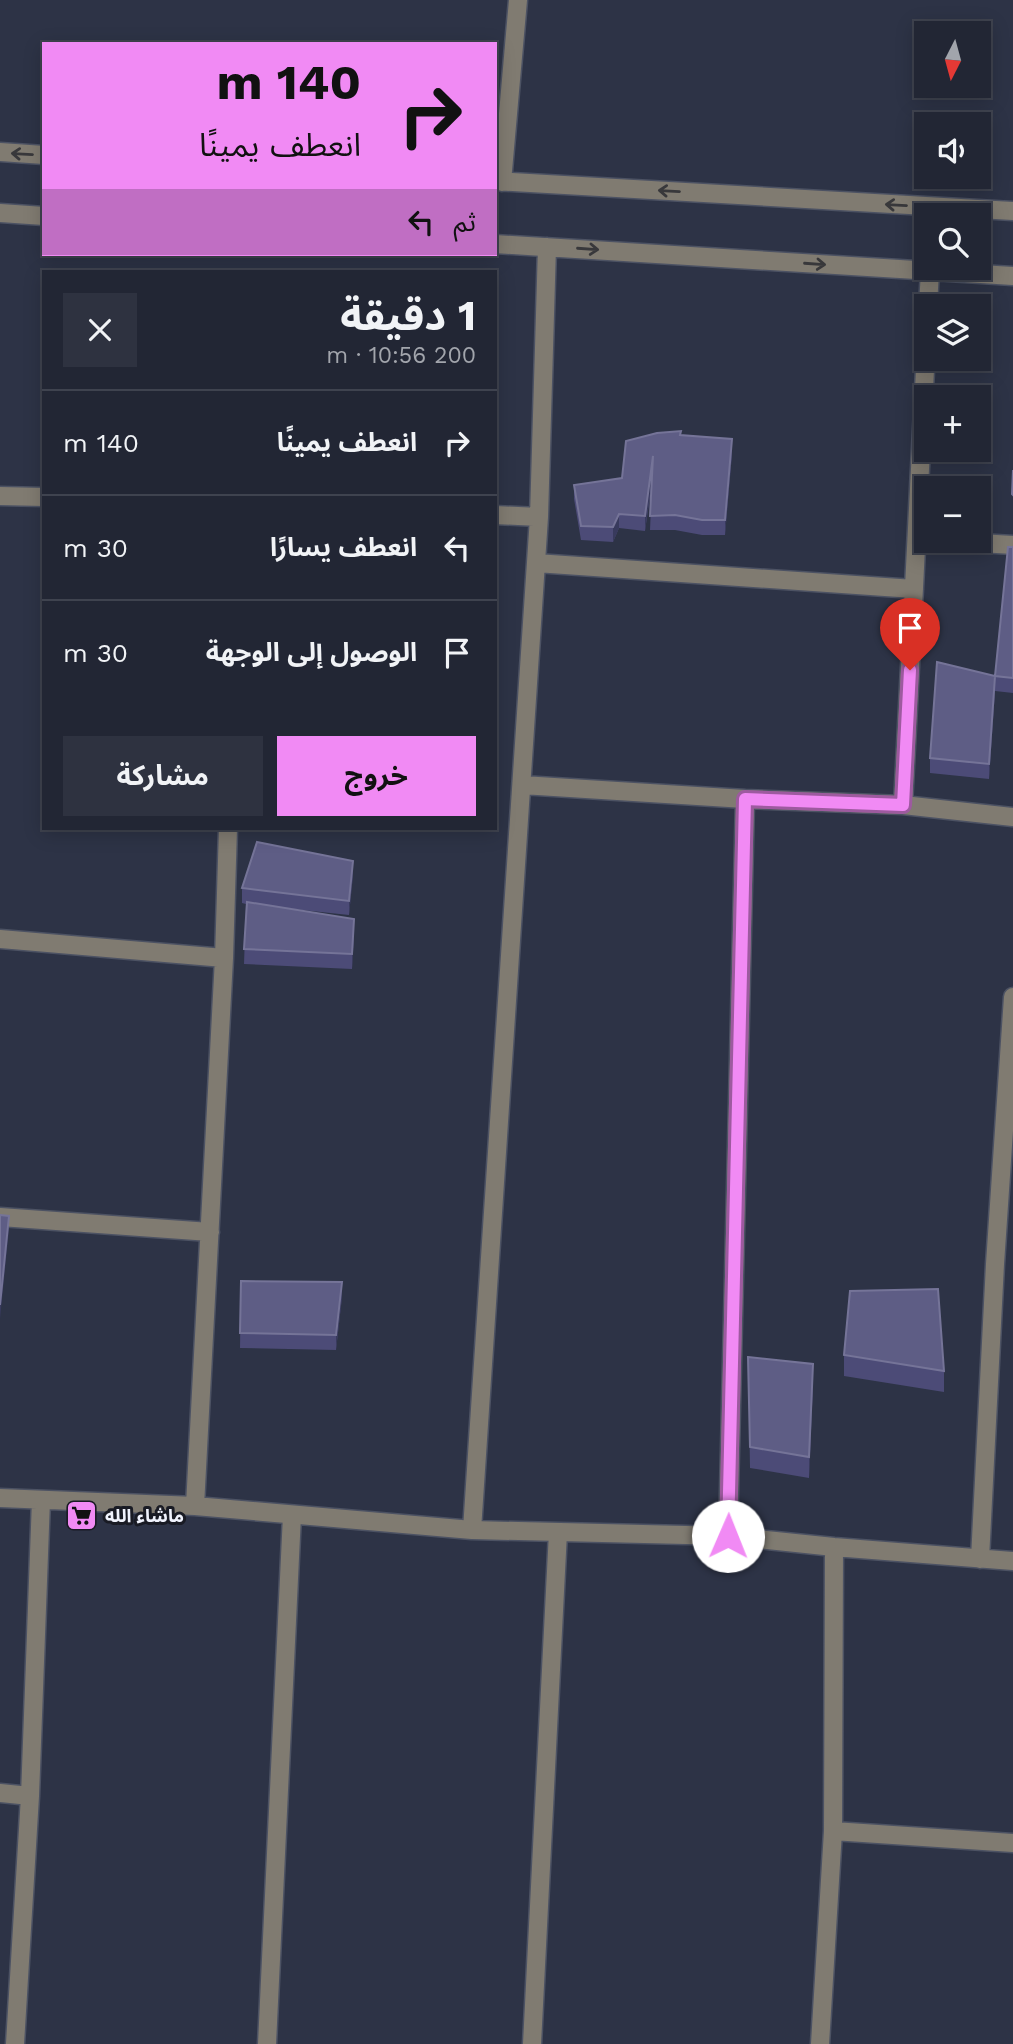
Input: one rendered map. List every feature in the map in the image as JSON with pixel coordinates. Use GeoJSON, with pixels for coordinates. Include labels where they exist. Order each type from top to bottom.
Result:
{"type":"FeatureCollection","features":[{"type":"Feature","properties":{"kind":"street"},"geometry":{"type":"LineString","coordinates":[[518,0],[499,182],[1013,211]]}},
{"type":"Feature","properties":{"kind":"street"},"geometry":{"type":"LineString","coordinates":[[0,152],[42,155]]}},
{"type":"Feature","properties":{"kind":"street"},"geometry":{"type":"LineString","coordinates":[[0,213],[42,216]]}},
{"type":"Feature","properties":{"kind":"street"},"geometry":{"type":"LineString","coordinates":[[497,244],[914,270]]}},
{"type":"Feature","properties":{"kind":"street"},"geometry":{"type":"LineString","coordinates":[[472,1530],[539,517],[547,247]]}},
{"type":"Feature","properties":{"kind":"street"},"geometry":{"type":"LineString","coordinates":[[991,275],[1013,276]]}},
{"type":"Feature","properties":{"kind":"street"},"geometry":{"type":"LineString","coordinates":[[923,476],[925,371]]}},
{"type":"Feature","properties":{"kind":"street"},"geometry":{"type":"LineString","coordinates":[[0,496],[42,497]]}},
{"type":"Feature","properties":{"kind":"street"},"geometry":{"type":"LineString","coordinates":[[497,514],[539,517]]}},
{"type":"Feature","properties":{"kind":"street"},"geometry":{"type":"LineString","coordinates":[[991,544],[1013,545]]}},
{"type":"Feature","properties":{"kind":"street"},"geometry":{"type":"LineString","coordinates":[[903,805],[914,589],[919,553]]}},
{"type":"Feature","properties":{"kind":"street"},"geometry":{"type":"LineString","coordinates":[[536,563],[914,589]]}},
{"type":"Feature","properties":{"kind":"street"},"geometry":{"type":"LineString","coordinates":[[523,786],[903,805],[1013,817]]}},
{"type":"Feature","properties":{"kind":"street"},"geometry":{"type":"LineString","coordinates":[[728,1536],[745,799]]}},
{"type":"Feature","properties":{"kind":"street"},"geometry":{"type":"LineString","coordinates":[[195,1506],[225,958],[228,830]]}},
{"type":"Feature","properties":{"kind":"street"},"geometry":{"type":"LineString","coordinates":[[0,939],[225,958]]}},
{"type":"Feature","properties":{"kind":"street"},"geometry":{"type":"LineString","coordinates":[[980,1559],[1004,1265],[1013,998]]}},
{"type":"Feature","properties":{"kind":"street"},"geometry":{"type":"LineString","coordinates":[[0,1217],[210,1232]]}},
{"type":"Feature","properties":{"kind":"street"},"geometry":{"type":"LineString","coordinates":[[0,1498],[195,1506],[472,1530],[728,1536],[1013,1561]]}},
{"type":"Feature","properties":{"kind":"street"},"geometry":{"type":"LineString","coordinates":[[15,2044],[30,1796],[41,1500]]}},
{"type":"Feature","properties":{"kind":"street"},"geometry":{"type":"LineString","coordinates":[[267,2044],[292,1514]]}},
{"type":"Feature","properties":{"kind":"street"},"geometry":{"type":"LineString","coordinates":[[532,2044],[558,1532]]}},
{"type":"Feature","properties":{"kind":"street"},"geometry":{"type":"LineString","coordinates":[[820,2044],[833,1830],[834,1547]]}},
{"type":"Feature","properties":{"kind":"street"},"geometry":{"type":"LineString","coordinates":[[0,1793],[30,1796]]}},
{"type":"Feature","properties":{"kind":"street"},"geometry":{"type":"LineString","coordinates":[[833,1830],[1013,1843]]}},
{"type":"Feature","properties":{"kind":"building"},"geometry":{"type":"Polygon","coordinates":[[[681,431],[680,435],[732,439],[725,520],[702,520],[675,515],[650,516],[653,456],[645,516],[619,514],[613,527],[581,526],[574,485],[622,478],[626,441],[657,433],[681,431]]]}},
{"type":"Feature","properties":{"kind":"building"},"geometry":{"type":"Polygon","coordinates":[[[1008,547],[1013,547],[1013,678],[995,676],[1008,547]]]}},
{"type":"Feature","properties":{"kind":"building"},"geometry":{"type":"Polygon","coordinates":[[[937,662],[995,676],[989,764],[930,758],[937,662]]]}},
{"type":"Feature","properties":{"kind":"building"},"geometry":{"type":"Polygon","coordinates":[[[257,842],[353,861],[349,901],[242,888],[257,842]]]}},
{"type":"Feature","properties":{"kind":"building"},"geometry":{"type":"Polygon","coordinates":[[[247,902],[354,919],[352,954],[244,949],[247,902]]]}},
{"type":"Feature","properties":{"kind":"building"},"geometry":{"type":"Polygon","coordinates":[[[0,1215],[9,1216],[0,1305],[0,1215]]]}},
{"type":"Feature","properties":{"kind":"building"},"geometry":{"type":"Polygon","coordinates":[[[241,1281],[342,1282],[336,1335],[240,1333],[241,1281]]]}},
{"type":"Feature","properties":{"kind":"building"},"geometry":{"type":"Polygon","coordinates":[[[938,1289],[944,1371],[844,1355],[850,1291],[938,1289]]]}},
{"type":"Feature","properties":{"kind":"building"},"geometry":{"type":"Polygon","coordinates":[[[748,1357],[813,1364],[809,1457],[750,1447],[748,1357]]]}},
{"type":"Feature","properties":{"kind":"place","name":"ماشاء الله"},"geometry":{"type":"Point","coordinates":[82,1516]}},
{"type":"Feature","properties":{"kind":"route"},"geometry":{"type":"LineString","coordinates":[[728,1536],[745,799],[903,805],[910,670]]}}]}
